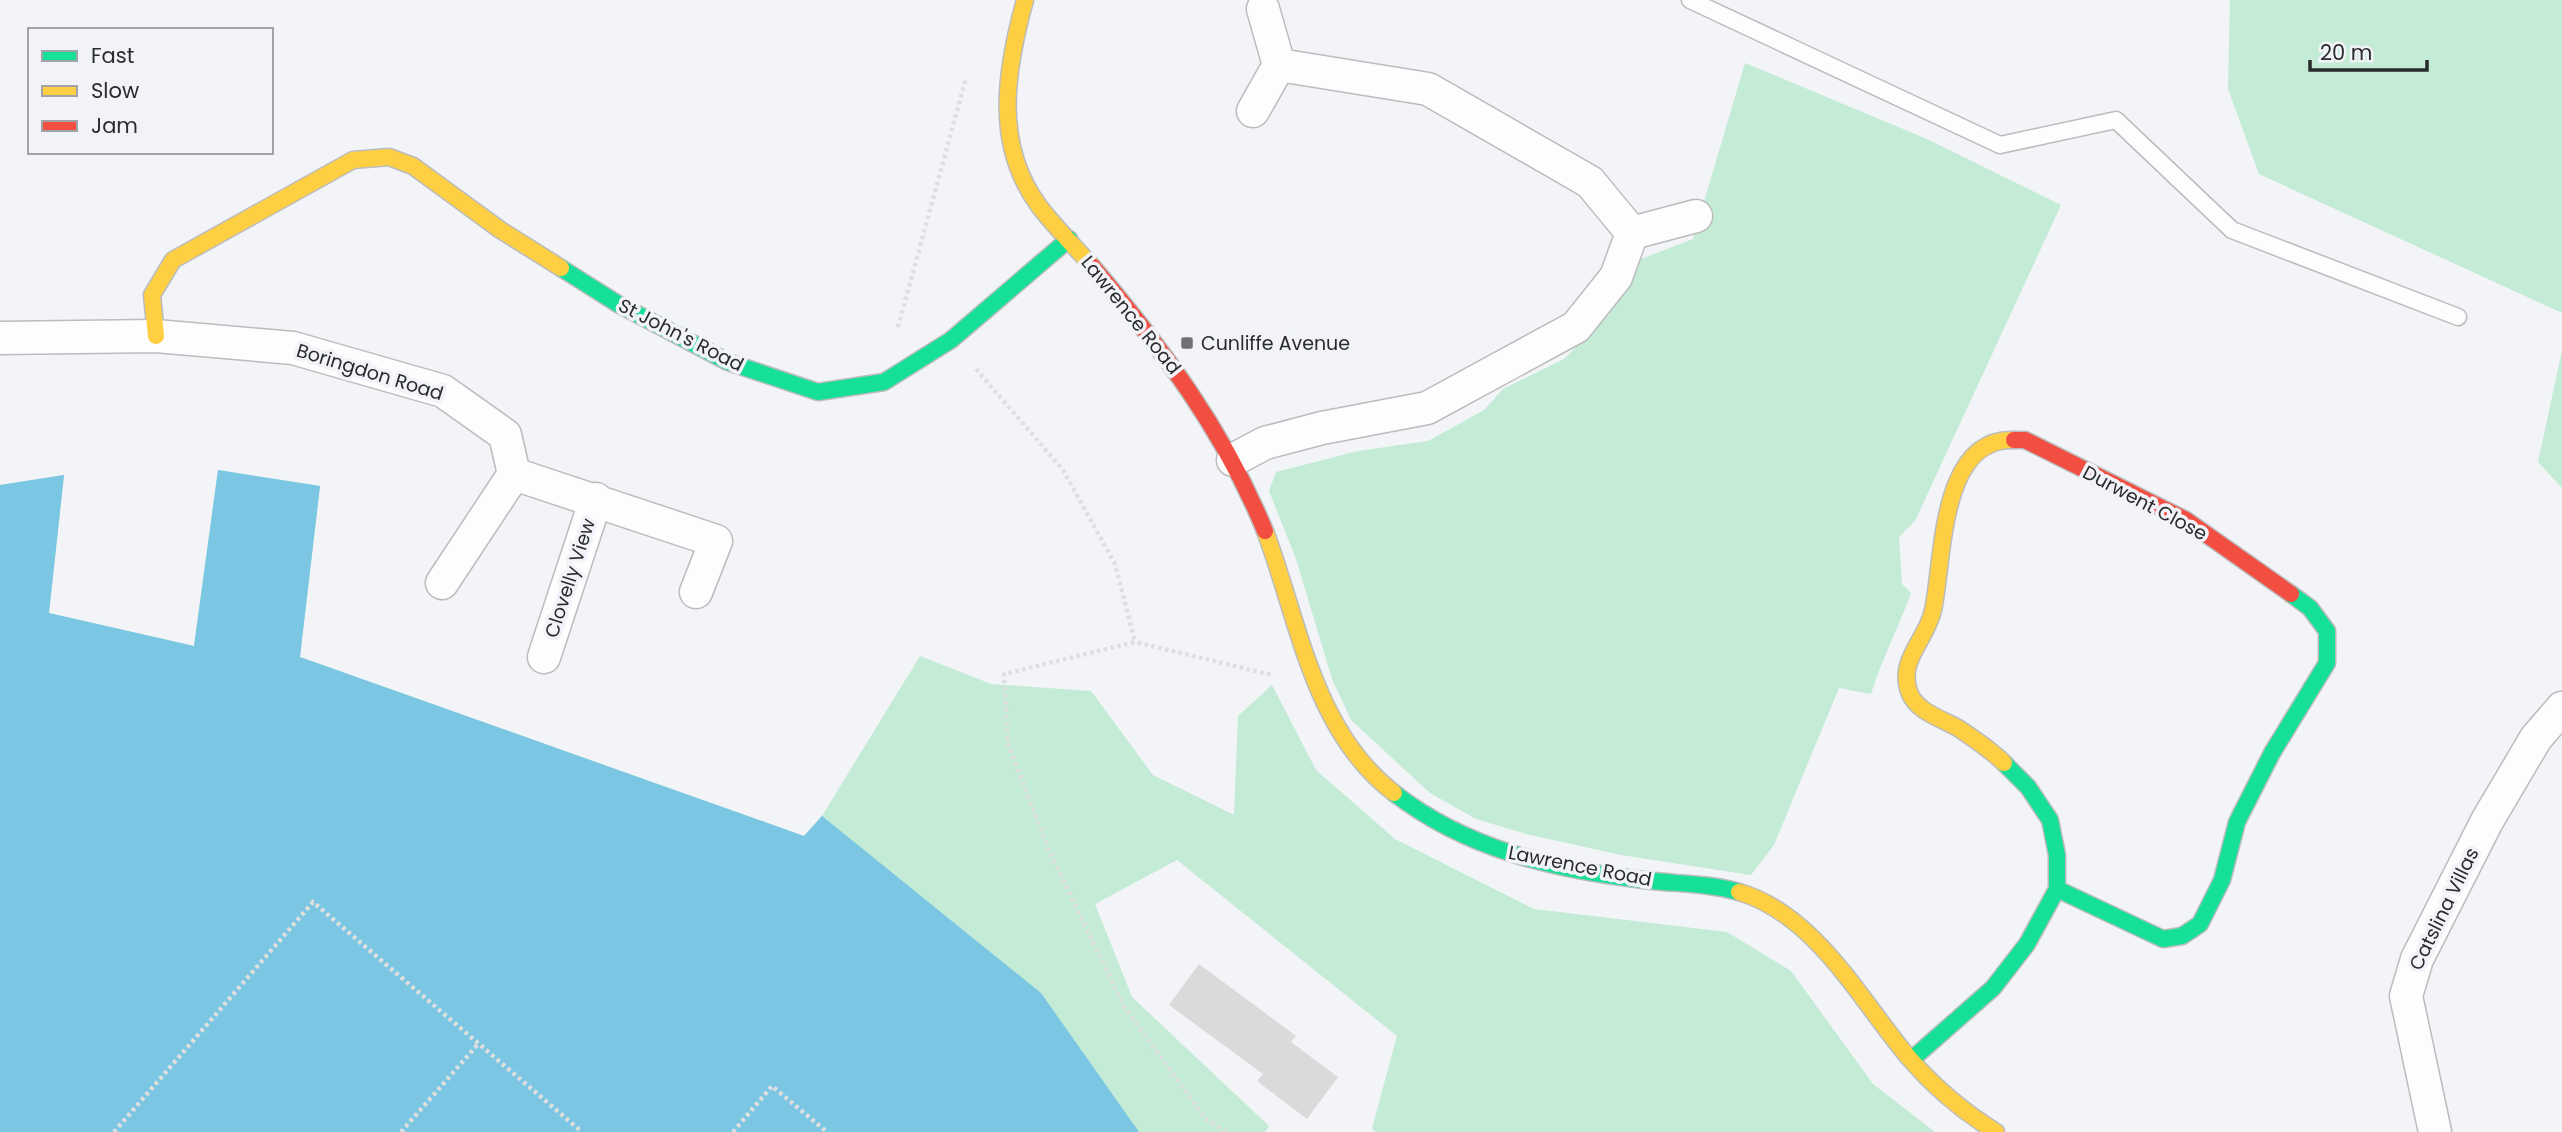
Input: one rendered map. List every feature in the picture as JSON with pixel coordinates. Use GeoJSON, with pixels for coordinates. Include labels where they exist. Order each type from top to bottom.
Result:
{"type":"FeatureCollection","features":[{"type":"Feature","properties":{"kind":"street"},"geometry":{"type":"LineString","coordinates":[[1026,0],[1012,48],[1004,101],[1019,171],[1037,206],[1069,239]]}},
{"type":"Feature","properties":{"kind":"street"},"geometry":{"type":"LineString","coordinates":[[1253,111],[1279,65],[1262,9]]}},
{"type":"Feature","properties":{"kind":"street"},"geometry":{"type":"LineString","coordinates":[[1279,65],[1428,89],[1591,182],[1632,233]]}},
{"type":"Feature","properties":{"kind":"street","name":"St John's Road"},"geometry":{"type":"LineString","coordinates":[[156,336],[152,295],[173,260],[353,160],[389,157],[413,166],[499,229],[618,303],[728,362],[818,392],[884,382],[951,340],[1069,239]]}},
{"type":"Feature","properties":{"kind":"street"},"geometry":{"type":"LineString","coordinates":[[1632,233],[1696,216]]}},
{"type":"Feature","properties":{"kind":"street"},"geometry":{"type":"LineString","coordinates":[[1233,460],[1265,443],[1322,428],[1427,408],[1576,327],[1616,277],[1632,233]]}},
{"type":"Feature","properties":{"kind":"street","name":"Lawrence Road"},"geometry":{"type":"LineString","coordinates":[[1069,239],[1165,352],[1233,460],[1271,547],[1314,683],[1344,739],[1386,787],[1444,827],[1515,857],[1613,876],[1714,888],[1755,898],[1792,921],[1835,963],[1911,1060],[1944,1093],[1996,1132]]}},
{"type":"Feature","properties":{"kind":"street","name":"Boringdon Road"},"geometry":{"type":"LineString","coordinates":[[0,338],[156,336],[293,348],[443,391],[505,435],[514,474]]}},
{"type":"Feature","properties":{"kind":"street","name":"Durwent Close"},"geometry":{"type":"LineString","coordinates":[[1911,1060],[1993,989],[2027,944],[2057,889],[2057,855],[2050,820],[2028,787],[1999,758],[1960,729],[1930,714],[1910,696],[1905,669],[1933,613],[1942,536],[1949,503],[1971,456],[1997,439],[2025,440],[2186,520],[2310,608],[2327,631],[2327,663],[2272,752],[2237,822],[2222,880],[2200,924],[2182,936],[2163,939],[2057,889]]}},
{"type":"Feature","properties":{"kind":"street"},"geometry":{"type":"LineString","coordinates":[[442,583],[514,474],[716,541],[696,592]]}},
{"type":"Feature","properties":{"kind":"street","name":"Clovelly View"},"geometry":{"type":"LineString","coordinates":[[544,657],[596,499]]}},
{"type":"Feature","properties":{"kind":"street","name":"Catslina Villas"},"geometry":{"type":"LineString","coordinates":[[2435,1132],[2406,996],[2417,958],[2487,821],[2536,738],[2562,709]]}},
{"type":"Feature","properties":{"kind":"lane"},"geometry":{"type":"LineString","coordinates":[[1690,0],[2000,145],[2116,120],[2232,230],[2458,317]]}},
{"type":"Feature","properties":{"kind":"path"},"geometry":{"type":"LineString","coordinates":[[898,328],[967,76],[1007,78]]}},
{"type":"Feature","properties":{"kind":"path"},"geometry":{"type":"LineString","coordinates":[[951,340],[1063,470],[1115,564],[1135,642]]}},
{"type":"Feature","properties":{"kind":"path"},"geometry":{"type":"LineString","coordinates":[[1226,1132],[1206,1119],[1125,1008],[1050,853],[1007,744],[1004,674],[1135,642],[1211,662],[1314,683]]}},
{"type":"Feature","properties":{"kind":"path"},"geometry":{"type":"LineString","coordinates":[[114,1132],[313,902],[582,1132]]}},
{"type":"Feature","properties":{"kind":"path"},"geometry":{"type":"LineString","coordinates":[[401,1132],[479,1043]]}},
{"type":"Feature","properties":{"kind":"path"},"geometry":{"type":"LineString","coordinates":[[733,1132],[772,1086],[827,1132]]}},
{"type":"Feature","properties":{"kind":"green space"},"geometry":{"type":"Polygon","coordinates":[[[2230,0],[2562,0],[2562,313],[2259,174],[2228,89],[2230,0]]]}},
{"type":"Feature","properties":{"kind":"green space"},"geometry":{"type":"Polygon","coordinates":[[[1745,63],[1927,139],[2061,205],[1915,521],[1899,537],[1902,584],[1911,593],[1871,694],[1839,688],[1774,845],[1751,875],[1621,855],[1526,834],[1476,819],[1430,793],[1351,720],[1332,679],[1296,559],[1269,491],[1276,472],[1358,451],[1428,441],[1484,410],[1503,389],[1564,359],[1609,315],[1627,272],[1641,259],[1693,239],[1745,63]]]}},
{"type":"Feature","properties":{"kind":"green space"},"geometry":{"type":"Polygon","coordinates":[[[2562,350],[2562,488],[2538,462],[2562,350]]]}},
{"type":"Feature","properties":{"kind":"green space"},"geometry":{"type":"Polygon","coordinates":[[[218,470],[320,486],[300,657],[804,836],[822,816],[920,656],[991,684],[1091,691],[1153,775],[1234,815],[1238,716],[1272,685],[1316,770],[1395,839],[1534,909],[1727,932],[1791,971],[1873,1084],[1935,1132],[1375,1132],[1372,1128],[1397,1036],[1177,860],[1095,904],[1132,997],[1269,1126],[1265,1132],[975,1132],[0,972],[0,485],[64,475],[49,613],[194,646],[218,470]]]}},
{"type":"Feature","properties":{"kind":"water"},"geometry":{"type":"Polygon","coordinates":[[[218,470],[320,486],[300,657],[804,836],[822,816],[1041,993],[1139,1132],[0,1132],[0,485],[64,475],[49,613],[194,646],[218,470]]]}},
{"type":"Feature","properties":{"kind":"building"},"geometry":{"type":"Polygon","coordinates":[[[1199,964],[1296,1036],[1291,1042],[1338,1077],[1307,1119],[1257,1081],[1263,1074],[1169,1005],[1199,964]]]}},
{"type":"Feature","properties":{"kind":"traffic: fast"},"geometry":{"type":"LineString","coordinates":[[561,268],[618,304],[728,362],[818,392],[884,382],[951,340],[1069,239]]}},
{"type":"Feature","properties":{"kind":"traffic: fast"},"geometry":{"type":"LineString","coordinates":[[2057,889],[2163,939],[2182,936],[2200,924],[2222,880],[2237,822],[2272,753],[2327,663],[2327,631],[2310,608],[2291,594]]}},
{"type":"Feature","properties":{"kind":"traffic: fast"},"geometry":{"type":"LineString","coordinates":[[1911,1060],[1993,988],[2027,944],[2057,889],[2057,855],[2050,820],[2028,787],[2004,763]]}},
{"type":"Feature","properties":{"kind":"traffic: fast"},"geometry":{"type":"LineString","coordinates":[[1394,793],[1451,829],[1513,854],[1611,876],[1704,885],[1739,892]]}},
{"type":"Feature","properties":{"kind":"traffic: slow"},"geometry":{"type":"LineString","coordinates":[[1025,0],[1009,79],[1009,132],[1015,157],[1024,182],[1039,206],[1092,266]]}},
{"type":"Feature","properties":{"kind":"traffic: slow"},"geometry":{"type":"LineString","coordinates":[[156,336],[152,295],[173,260],[353,160],[389,157],[413,166],[499,229],[561,268]]}},
{"type":"Feature","properties":{"kind":"traffic: slow"},"geometry":{"type":"LineString","coordinates":[[2004,763],[1961,730],[1919,706],[1910,694],[1907,671],[1933,610],[1944,533],[1958,479],[1971,458],[1989,444],[2014,440]]}},
{"type":"Feature","properties":{"kind":"traffic: slow"},"geometry":{"type":"LineString","coordinates":[[1265,531],[1299,637],[1327,707],[1344,739],[1367,768],[1394,793]]}},
{"type":"Feature","properties":{"kind":"traffic: slow"},"geometry":{"type":"LineString","coordinates":[[1739,892],[1767,903],[1792,920],[1814,940],[1929,1080],[1950,1099],[1996,1132]]}},
{"type":"Feature","properties":{"kind":"traffic: jam"},"geometry":{"type":"LineString","coordinates":[[1092,266],[1167,360],[1211,425],[1249,494],[1265,531]]}},
{"type":"Feature","properties":{"kind":"traffic: jam"},"geometry":{"type":"LineString","coordinates":[[2014,440],[2025,440],[2186,520],[2291,594]]}},
{"type":"Feature","properties":{"kind":"place","name":"Cunliffe Avenue"},"geometry":{"type":"Point","coordinates":[1187,343]}}]}
